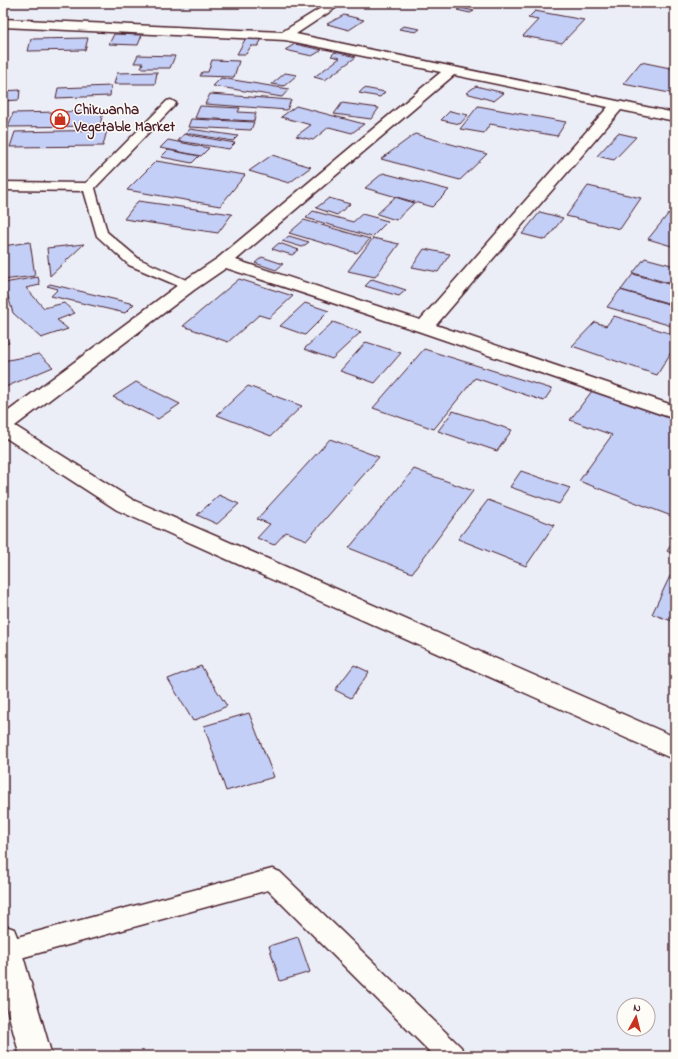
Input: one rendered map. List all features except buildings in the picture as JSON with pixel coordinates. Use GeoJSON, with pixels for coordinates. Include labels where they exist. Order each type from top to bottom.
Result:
{"type":"FeatureCollection","features":[{"type":"Feature","properties":{"kind":"street"},"geometry":{"type":"LineString","coordinates":[[285,36],[337,3]]}},
{"type":"Feature","properties":{"kind":"street"},"geometry":{"type":"LineString","coordinates":[[3,23],[285,36],[675,117]]}},
{"type":"Feature","properties":{"kind":"street"},"geometry":{"type":"LineString","coordinates":[[450,71],[224,262],[188,286],[3,426],[125,505],[675,749]]}},
{"type":"Feature","properties":{"kind":"street"},"geometry":{"type":"LineString","coordinates":[[424,327],[617,106]]}},
{"type":"Feature","properties":{"kind":"street"},"geometry":{"type":"LineString","coordinates":[[224,262],[424,327],[674,412]]}},
{"type":"Feature","properties":{"kind":"street"},"geometry":{"type":"LineString","coordinates":[[5,945],[36,1056]]}},
{"type":"Feature","properties":{"kind":"lane"},"geometry":{"type":"LineString","coordinates":[[3,186],[89,187],[171,103]]}},
{"type":"Feature","properties":{"kind":"lane"},"geometry":{"type":"LineString","coordinates":[[89,187],[101,233],[134,262],[188,286]]}},
{"type":"Feature","properties":{"kind":"lane"},"geometry":{"type":"LineString","coordinates":[[5,945],[272,879],[452,1056]]}},
{"type":"Feature","properties":{"kind":"shaded area"},"geometry":{"type":"Polygon","coordinates":[[[3,3],[675,3],[675,1056],[3,1056],[3,3]]]}},
{"type":"Feature","properties":{"kind":"place","name":"Chikwanha Vegetable Market"},"geometry":{"type":"Point","coordinates":[60,119]}}]}
